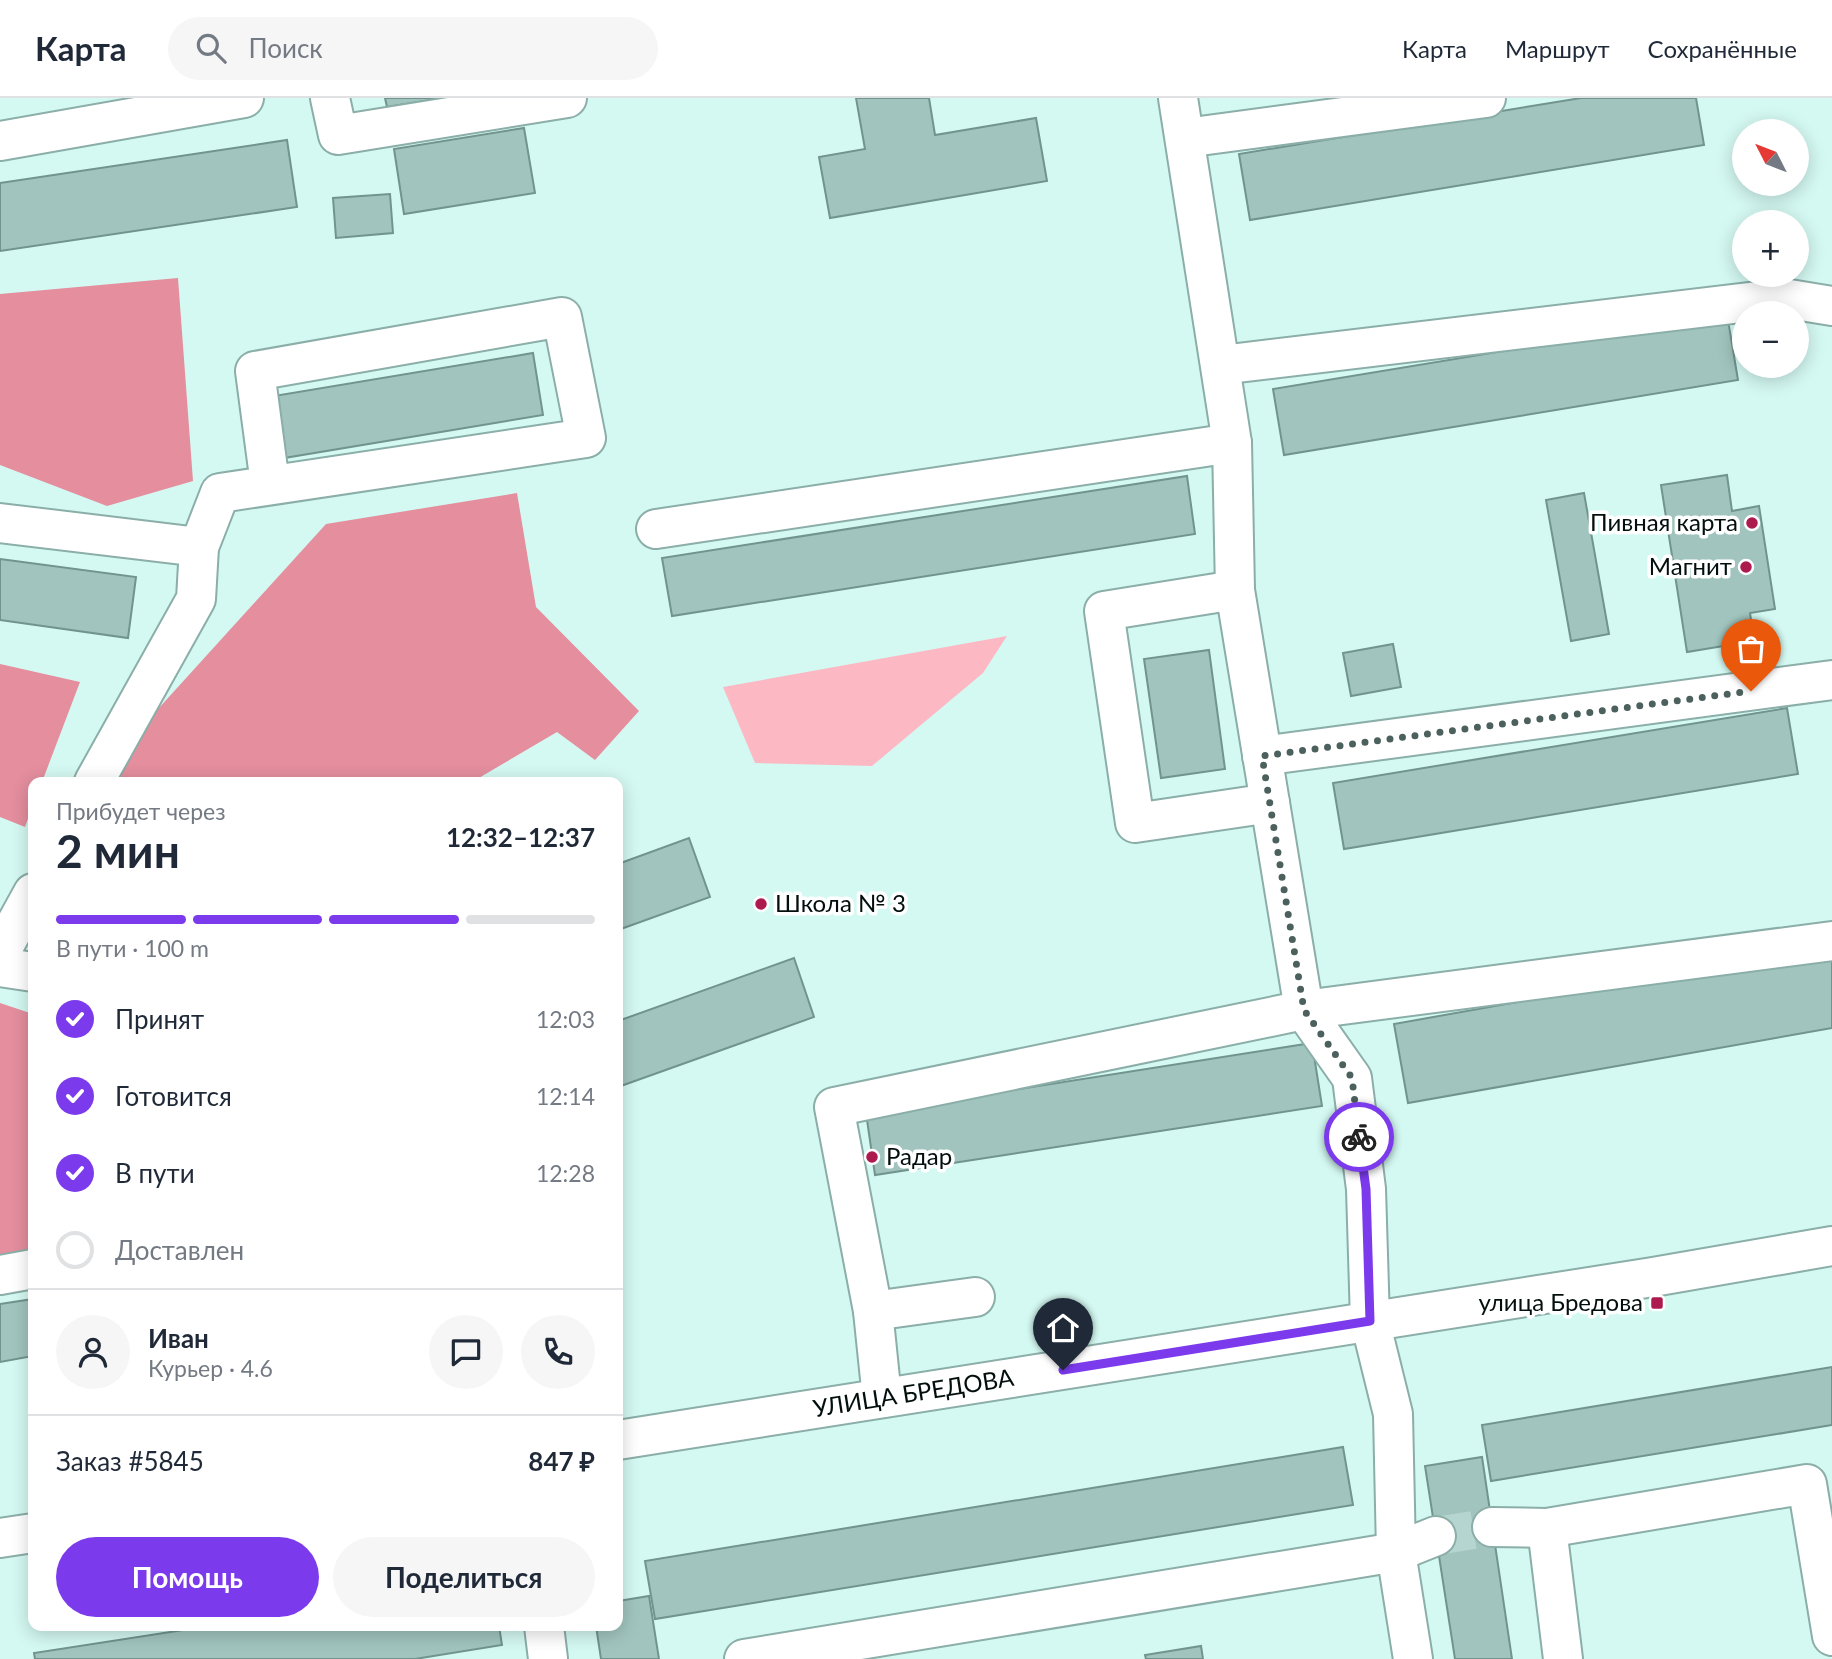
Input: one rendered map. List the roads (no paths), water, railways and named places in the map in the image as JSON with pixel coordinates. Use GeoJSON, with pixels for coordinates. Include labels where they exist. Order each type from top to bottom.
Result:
{"type":"FeatureCollection","features":[{"type":"Feature","properties":{"kind":"street"},"geometry":{"type":"LineString","coordinates":[[0,141],[244,98]]}},
{"type":"Feature","properties":{"kind":"street"},"geometry":{"type":"LineString","coordinates":[[330,98],[338,135],[567,98]]}},
{"type":"Feature","properties":{"kind":"street"},"geometry":{"type":"LineString","coordinates":[[1178,98],[1232,443],[1235,590],[1304,1010],[1352,1078],[1366,1189],[1370,1321],[1393,1414],[1396,1552],[1413,1659]]}},
{"type":"Feature","properties":{"kind":"street"},"geometry":{"type":"LineString","coordinates":[[1185,138],[1486,98]]}},
{"type":"Feature","properties":{"kind":"street"},"geometry":{"type":"LineString","coordinates":[[1221,365],[1783,298],[1832,306]]}},
{"type":"Feature","properties":{"kind":"street"},"geometry":{"type":"LineString","coordinates":[[97,777],[196,599],[199,547],[220,493],[586,438],[562,317],[254,371],[270,484]]}},
{"type":"Feature","properties":{"kind":"street"},"geometry":{"type":"LineString","coordinates":[[656,529],[1232,443]]}},
{"type":"Feature","properties":{"kind":"street"},"geometry":{"type":"LineString","coordinates":[[0,523],[199,547]]}},
{"type":"Feature","properties":{"kind":"street"},"geometry":{"type":"LineString","coordinates":[[1235,590],[1104,611],[1135,822],[1270,803]]}},
{"type":"Feature","properties":{"kind":"street"},"geometry":{"type":"LineString","coordinates":[[1262,756],[1832,680]]}},
{"type":"Feature","properties":{"kind":"street"},"geometry":{"type":"LineString","coordinates":[[0,953],[28,901]]}},
{"type":"Feature","properties":{"kind":"street"},"geometry":{"type":"LineString","coordinates":[[882,1398],[873,1311],[834,1107],[1304,1010],[1832,941]]}},
{"type":"Feature","properties":{"kind":"street"},"geometry":{"type":"LineString","coordinates":[[0,967],[28,971]]}},
{"type":"Feature","properties":{"kind":"street","name":"УЛИЦА БРЕДОВА"},"geometry":{"type":"LineString","coordinates":[[623,1439],[1653,1277],[1832,1246]]}},
{"type":"Feature","properties":{"kind":"street"},"geometry":{"type":"LineString","coordinates":[[0,1275],[28,1270]]}},
{"type":"Feature","properties":{"kind":"street"},"geometry":{"type":"LineString","coordinates":[[873,1311],[975,1297]]}},
{"type":"Feature","properties":{"kind":"street"},"geometry":{"type":"LineString","coordinates":[[1492,1527],[1547,1528],[1807,1484],[1832,1636]]}},
{"type":"Feature","properties":{"kind":"street"},"geometry":{"type":"LineString","coordinates":[[1547,1528],[1563,1659]]}},
{"type":"Feature","properties":{"kind":"street"},"geometry":{"type":"LineString","coordinates":[[0,1538],[28,1533]]}},
{"type":"Feature","properties":{"kind":"street"},"geometry":{"type":"LineString","coordinates":[[744,1659],[1396,1552],[1436,1536]]}},
{"type":"Feature","properties":{"kind":"street"},"geometry":{"type":"LineString","coordinates":[[545,1631],[548,1659]]}},
{"type":"Feature","properties":{"kind":"tunnel"},"geometry":{"type":"LineString","coordinates":[[1436,1536],[1492,1527]]}},
{"type":"Feature","properties":{"kind":"place","name":"Пивная карта"},"geometry":{"type":"Point","coordinates":[1752,523]}},
{"type":"Feature","properties":{"kind":"place","name":"Магнит"},"geometry":{"type":"Point","coordinates":[1746,567]}},
{"type":"Feature","properties":{"kind":"place","name":"Школа № 3"},"geometry":{"type":"Point","coordinates":[761,904]}},
{"type":"Feature","properties":{"kind":"place","name":"Радар"},"geometry":{"type":"Point","coordinates":[872,1157]}},
{"type":"Feature","properties":{"kind":"place","name":"улица Бредова"},"geometry":{"type":"Point","coordinates":[1657,1303]}}]}
